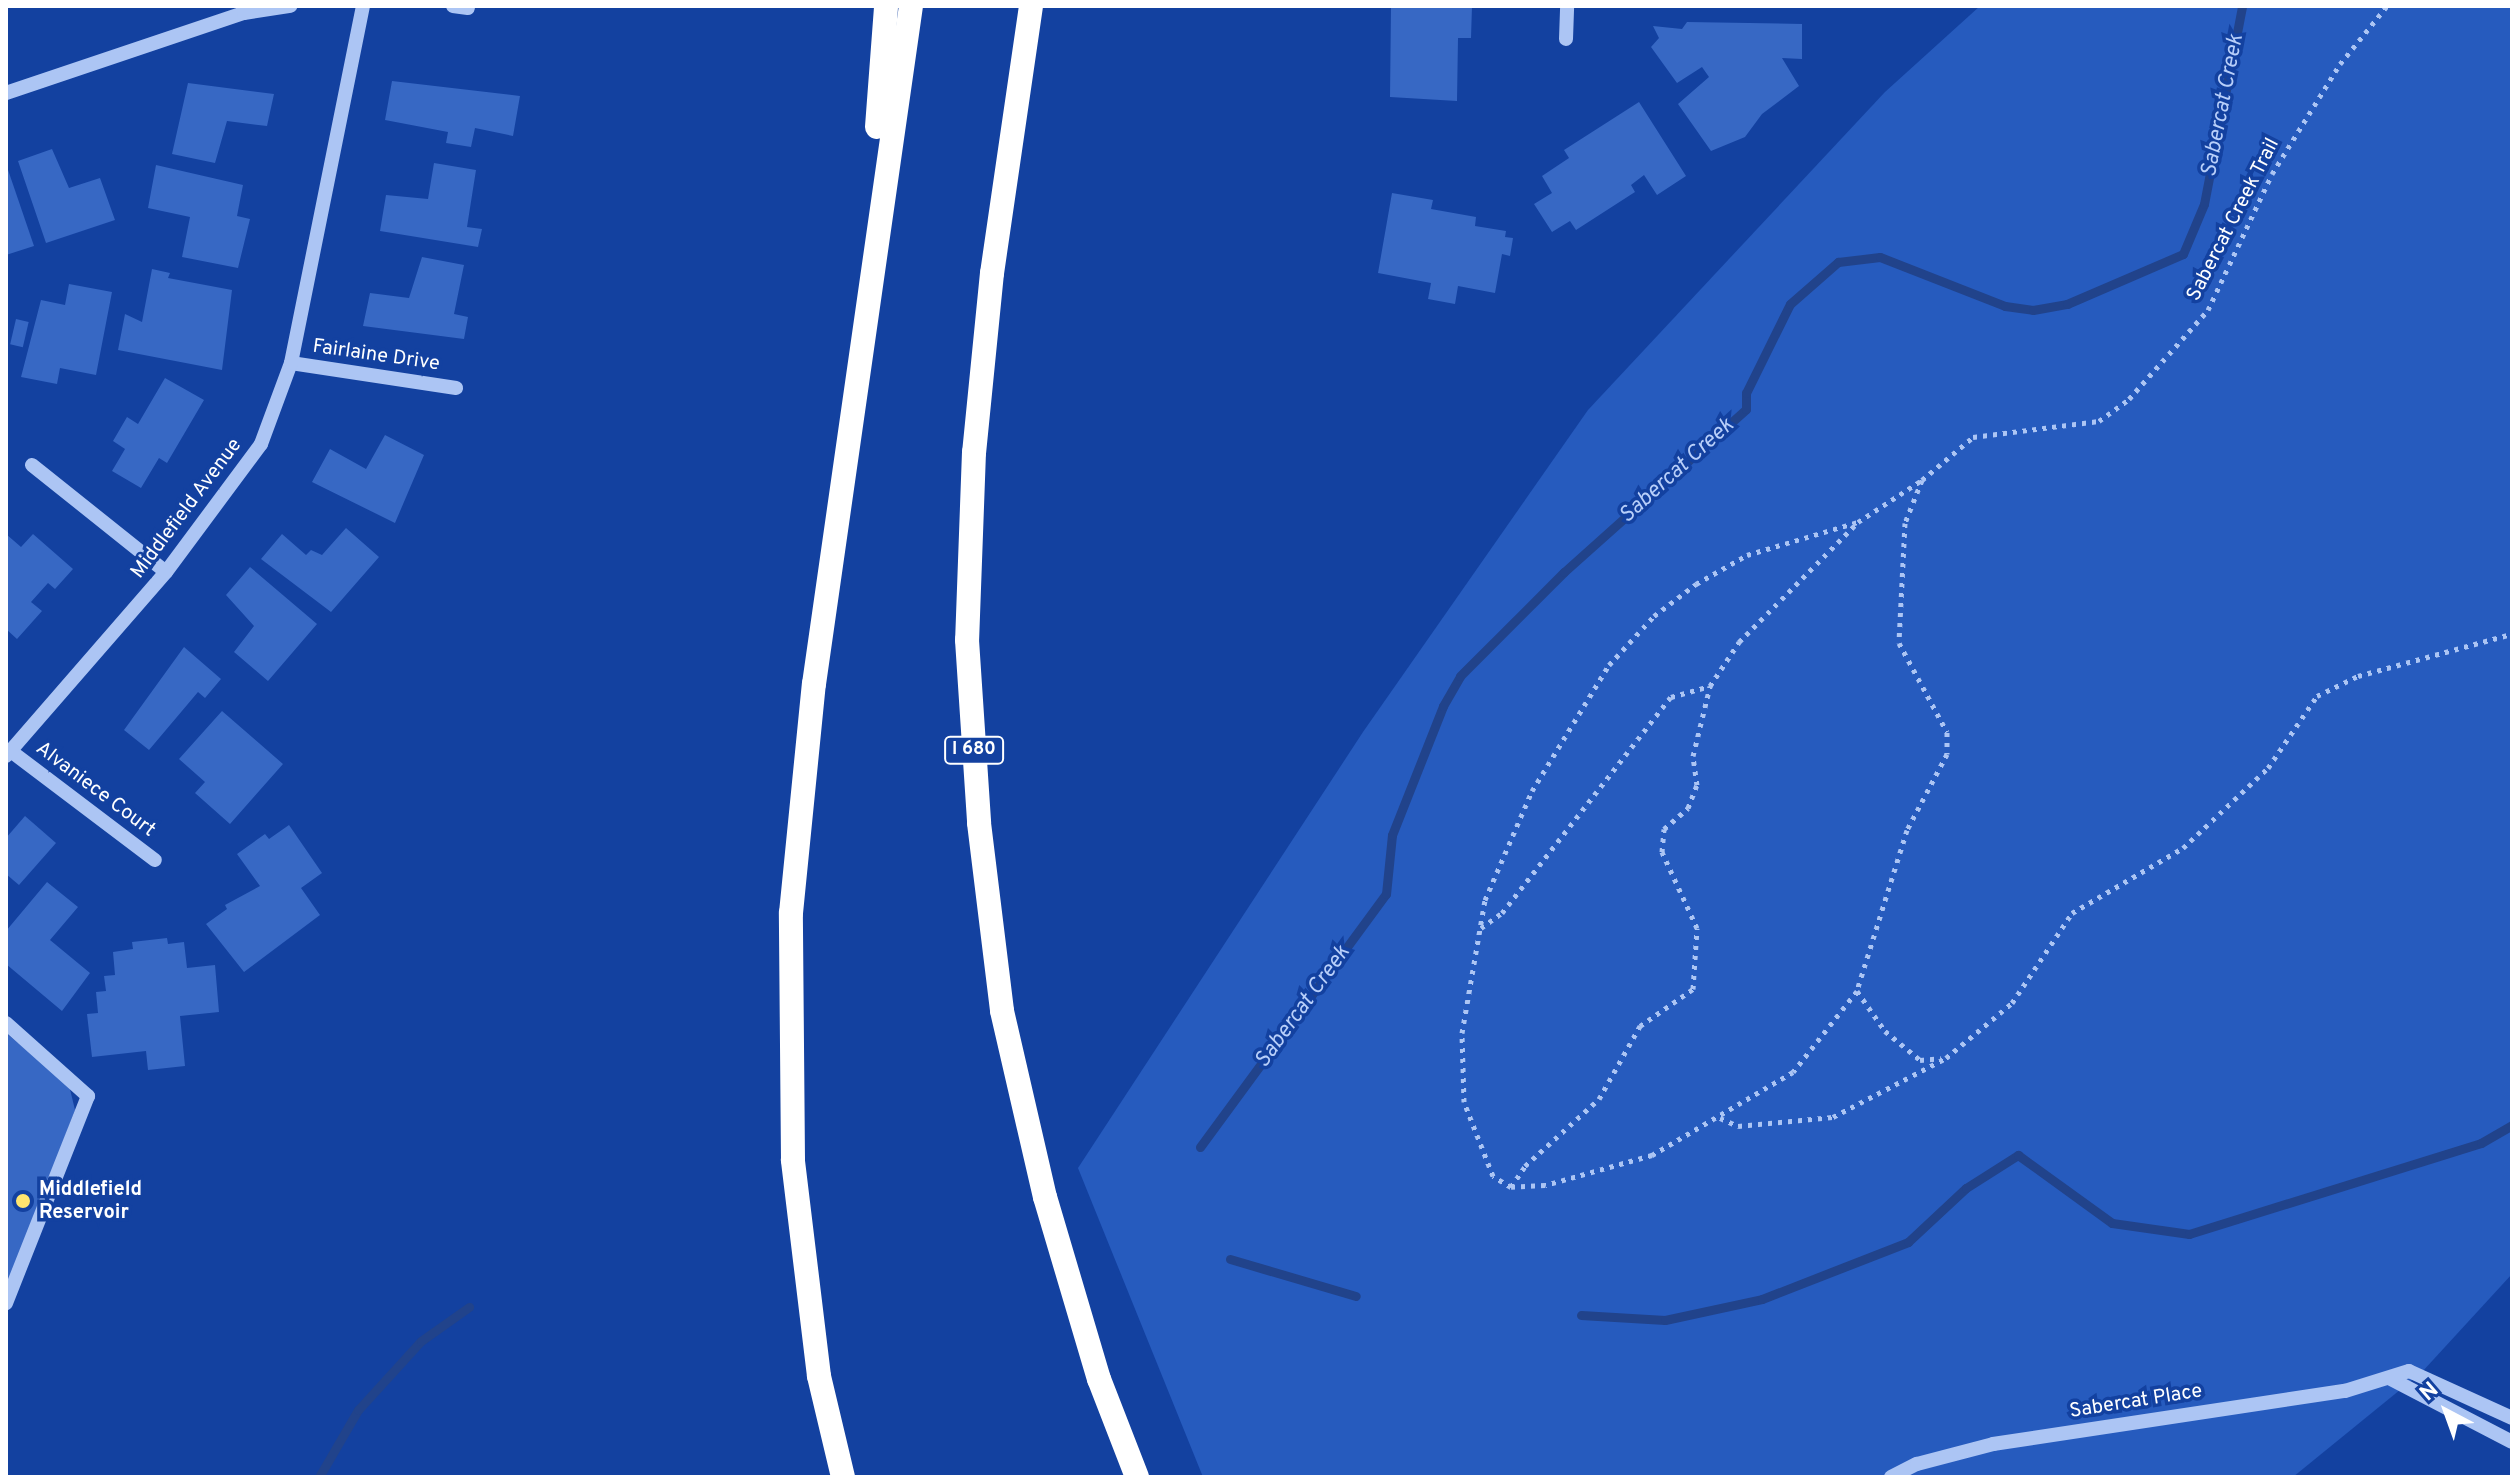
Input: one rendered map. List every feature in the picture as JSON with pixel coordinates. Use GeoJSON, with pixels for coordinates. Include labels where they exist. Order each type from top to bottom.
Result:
{"type":"FeatureCollection","features":[{"type":"Feature","properties":{"kind":"highway"},"geometry":{"type":"LineString","coordinates":[[866,292],[886,6]]}},
{"type":"Feature","properties":{"kind":"highway"},"geometry":{"type":"LineString","coordinates":[[843,1477],[819,1376],[793,1160],[791,913],[814,684],[866,292],[911,6]]}},
{"type":"Feature","properties":{"kind":"highway","name":"I 680"},"geometry":{"type":"LineString","coordinates":[[1031,6],[992,273],[974,452],[967,640],[979,823],[1002,1011],[1045,1197],[1099,1379],[1137,1477]]}},
{"type":"Feature","properties":{"kind":"street"},"geometry":{"type":"LineString","coordinates":[[6,93],[244,13],[290,6]]}},
{"type":"Feature","properties":{"kind":"street","name":"Middlefield Avenue"},"geometry":{"type":"LineString","coordinates":[[9,754],[166,572],[261,444],[291,363],[363,6]]}},
{"type":"Feature","properties":{"kind":"street"},"geometry":{"type":"LineString","coordinates":[[1566,39],[1567,6]]}},
{"type":"Feature","properties":{"kind":"street","name":"Fairlaine Drive"},"geometry":{"type":"LineString","coordinates":[[291,363],[456,388]]}},
{"type":"Feature","properties":{"kind":"street"},"geometry":{"type":"LineString","coordinates":[[32,465],[166,572]]}},
{"type":"Feature","properties":{"kind":"street","name":"Alvaniece Court"},"geometry":{"type":"LineString","coordinates":[[9,754],[155,860]]}},
{"type":"Feature","properties":{"kind":"street"},"geometry":{"type":"LineString","coordinates":[[6,1023],[88,1096],[6,1303]]}},
{"type":"Feature","properties":{"kind":"street","name":"Sabercat Place"},"geometry":{"type":"LineString","coordinates":[[1891,1477],[1917,1464],[1993,1444],[2345,1391],[2409,1371],[2512,1418]]}},
{"type":"Feature","properties":{"kind":"street"},"geometry":{"type":"LineString","coordinates":[[2391,1379],[2512,1442]]}},
{"type":"Feature","properties":{"kind":"path","name":"Sabercat Creek Trail"},"geometry":{"type":"LineString","coordinates":[[1858,522],[1922,480],[1973,437],[2099,421],[2129,399],[2208,310],[2272,174],[2340,64],[2387,6]]}},
{"type":"Feature","properties":{"kind":"path"},"geometry":{"type":"LineString","coordinates":[[1858,522],[1747,555],[1654,616],[1609,665],[1532,791],[1495,870],[1462,1033],[1464,1102],[1493,1176],[1511,1187],[1545,1185],[1652,1155],[1793,1072],[1857,991],[1902,842],[1947,754],[1947,732],[1899,643],[1905,523],[1922,480]]}},
{"type":"Feature","properties":{"kind":"path"},"geometry":{"type":"LineString","coordinates":[[1511,1187],[1525,1166],[1599,1099],[1640,1026],[1693,989],[1697,928],[1662,852],[1664,829],[1688,808],[1697,785],[1693,756],[1710,686],[1739,642],[1858,522]]}},
{"type":"Feature","properties":{"kind":"path"},"geometry":{"type":"LineString","coordinates":[[1719,1117],[1738,1126],[1833,1117],[1946,1058],[2012,1003],[2072,913],[2183,848],[2268,768],[2317,696],[2349,679],[2512,634]]}},
{"type":"Feature","properties":{"kind":"path"},"geometry":{"type":"LineString","coordinates":[[1481,928],[1502,913],[1671,697],[1710,686]]}},
{"type":"Feature","properties":{"kind":"path"},"geometry":{"type":"LineString","coordinates":[[1857,991],[1885,1031],[1920,1060],[1946,1058]]}},
{"type":"Feature","properties":{"kind":"shaded area"},"geometry":{"type":"Polygon","coordinates":[[[1980,6],[2512,6],[2512,1274],[2422,1372],[2293,1477],[1203,1477],[1078,1168],[1363,732],[1588,410],[1885,92],[1980,6]]]}},
{"type":"Feature","properties":{"kind":"building"},"geometry":{"type":"Polygon","coordinates":[[[1391,6],[1472,6],[1471,38],[1458,38],[1457,101],[1390,97],[1391,6]]]}},
{"type":"Feature","properties":{"kind":"building"},"geometry":{"type":"Polygon","coordinates":[[[1687,22],[1802,24],[1802,59],[1782,58],[1799,86],[1762,114],[1745,137],[1711,151],[1678,104],[1709,77],[1702,67],[1677,83],[1651,47],[1659,38],[1653,26],[1682,29],[1687,22]]]}},
{"type":"Feature","properties":{"kind":"building"},"geometry":{"type":"Polygon","coordinates":[[[392,81],[520,96],[513,136],[475,128],[471,147],[446,143],[448,132],[385,120],[392,81]]]}},
{"type":"Feature","properties":{"kind":"building"},"geometry":{"type":"Polygon","coordinates":[[[188,83],[274,94],[267,126],[227,121],[215,163],[172,154],[188,83]]]}},
{"type":"Feature","properties":{"kind":"building"},"geometry":{"type":"Polygon","coordinates":[[[1639,102],[1686,176],[1657,195],[1644,175],[1631,185],[1635,192],[1576,230],[1570,221],[1552,232],[1534,204],[1552,193],[1542,176],[1569,158],[1564,150],[1639,102]]]}},
{"type":"Feature","properties":{"kind":"building"},"geometry":{"type":"Polygon","coordinates":[[[52,149],[69,188],[100,178],[115,220],[46,243],[18,161],[52,149]]]}},
{"type":"Feature","properties":{"kind":"building"},"geometry":{"type":"Polygon","coordinates":[[[434,163],[476,170],[467,227],[482,229],[478,247],[380,231],[386,195],[428,199],[434,163]]]}},
{"type":"Feature","properties":{"kind":"building"},"geometry":{"type":"Polygon","coordinates":[[[6,164],[34,246],[6,255],[6,164]]]}},
{"type":"Feature","properties":{"kind":"building"},"geometry":{"type":"Polygon","coordinates":[[[156,165],[243,185],[237,216],[250,219],[238,268],[182,257],[190,217],[148,208],[156,165]]]}},
{"type":"Feature","properties":{"kind":"building"},"geometry":{"type":"Polygon","coordinates":[[[1392,193],[1433,200],[1431,209],[1476,217],[1475,226],[1506,231],[1505,237],[1513,238],[1510,256],[1502,254],[1495,293],[1458,286],[1455,304],[1428,299],[1431,283],[1378,273],[1392,193]]]}},
{"type":"Feature","properties":{"kind":"building"},"geometry":{"type":"Polygon","coordinates":[[[422,257],[464,265],[454,314],[468,317],[464,339],[363,326],[370,293],[409,298],[422,257]]]}},
{"type":"Feature","properties":{"kind":"building"},"geometry":{"type":"Polygon","coordinates":[[[152,269],[170,273],[168,278],[232,290],[222,370],[118,350],[125,314],[142,322],[152,269]]]}},
{"type":"Feature","properties":{"kind":"building"},"geometry":{"type":"Polygon","coordinates":[[[69,284],[112,292],[96,375],[60,368],[57,384],[21,377],[41,300],[65,305],[69,284]]]}},
{"type":"Feature","properties":{"kind":"building"},"geometry":{"type":"Polygon","coordinates":[[[16,319],[29,322],[23,347],[10,344],[16,319]]]}},
{"type":"Feature","properties":{"kind":"building"},"geometry":{"type":"Polygon","coordinates":[[[165,378],[204,400],[167,463],[159,458],[141,488],[112,471],[125,449],[113,441],[127,417],[138,424],[165,378]]]}},
{"type":"Feature","properties":{"kind":"building"},"geometry":{"type":"Polygon","coordinates":[[[385,435],[424,455],[395,523],[312,482],[330,449],[366,469],[385,435]]]}},
{"type":"Feature","properties":{"kind":"building"},"geometry":{"type":"Polygon","coordinates":[[[346,528],[379,557],[331,612],[261,559],[282,534],[306,555],[311,550],[322,555],[346,528]]]}},
{"type":"Feature","properties":{"kind":"building"},"geometry":{"type":"Polygon","coordinates":[[[6,534],[21,547],[33,534],[73,569],[55,589],[48,583],[31,602],[42,611],[17,639],[6,629],[6,534]]]}},
{"type":"Feature","properties":{"kind":"building"},"geometry":{"type":"Polygon","coordinates":[[[250,567],[317,624],[268,681],[234,652],[254,626],[226,595],[250,567]]]}},
{"type":"Feature","properties":{"kind":"building"},"geometry":{"type":"Polygon","coordinates":[[[184,647],[221,679],[205,698],[198,692],[149,750],[124,730],[184,647]]]}},
{"type":"Feature","properties":{"kind":"building"},"geometry":{"type":"Polygon","coordinates":[[[222,711],[283,764],[230,824],[195,793],[205,782],[179,759],[222,711]]]}},
{"type":"Feature","properties":{"kind":"building"},"geometry":{"type":"Polygon","coordinates":[[[25,816],[56,843],[19,885],[6,874],[6,838],[25,816]]]}},
{"type":"Feature","properties":{"kind":"building"},"geometry":{"type":"Polygon","coordinates":[[[289,825],[322,873],[301,888],[320,915],[244,972],[206,924],[227,909],[225,905],[260,886],[237,854],[265,834],[269,839],[289,825]]]}},
{"type":"Feature","properties":{"kind":"building"},"geometry":{"type":"Polygon","coordinates":[[[47,882],[78,907],[50,940],[90,973],[62,1011],[6,964],[6,931],[47,882]]]}},
{"type":"Feature","properties":{"kind":"building"},"geometry":{"type":"Polygon","coordinates":[[[167,938],[168,944],[184,942],[187,968],[215,965],[219,1012],[180,1016],[185,1066],[148,1070],[146,1051],[92,1057],[87,1014],[98,1013],[96,992],[106,991],[104,976],[115,975],[113,952],[133,949],[132,942],[167,938]]]}},
{"type":"Feature","properties":{"kind":"building","name":"Middlefield Reservoir"},"geometry":{"type":"Polygon","coordinates":[[[6,1033],[69,1085],[75,1110],[6,1292],[6,1033]]]}},
{"type":"Feature","properties":{"kind":"waterway","name":"Sabercat Creek"},"geometry":{"type":"LineString","coordinates":[[1200,1147],[1386,894],[1392,835],[1443,706],[1460,676],[1564,572],[1746,409],[1746,393],[1790,304],[1838,262],[1880,257],[2005,306],[2033,310],[2067,304],[2183,254],[2204,204],[2242,6]]}},
{"type":"Feature","properties":{"kind":"waterway"},"geometry":{"type":"LineString","coordinates":[[1581,1315],[1665,1320],[1762,1299],[1908,1242],[1966,1188],[2018,1155],[2112,1223],[2189,1234],[2481,1143],[2512,1125]]}},
{"type":"Feature","properties":{"kind":"waterway"},"geometry":{"type":"LineString","coordinates":[[1230,1259],[1356,1296]]}},
{"type":"Feature","properties":{"kind":"waterway","name":"Sabercat Creek"},"geometry":{"type":"LineString","coordinates":[[319,1477],[358,1410],[421,1341],[469,1307]]}},
{"type":"Feature","properties":{"kind":"place","name":"Middlefield Reservoir"},"geometry":{"type":"Point","coordinates":[23,1201]}}]}
